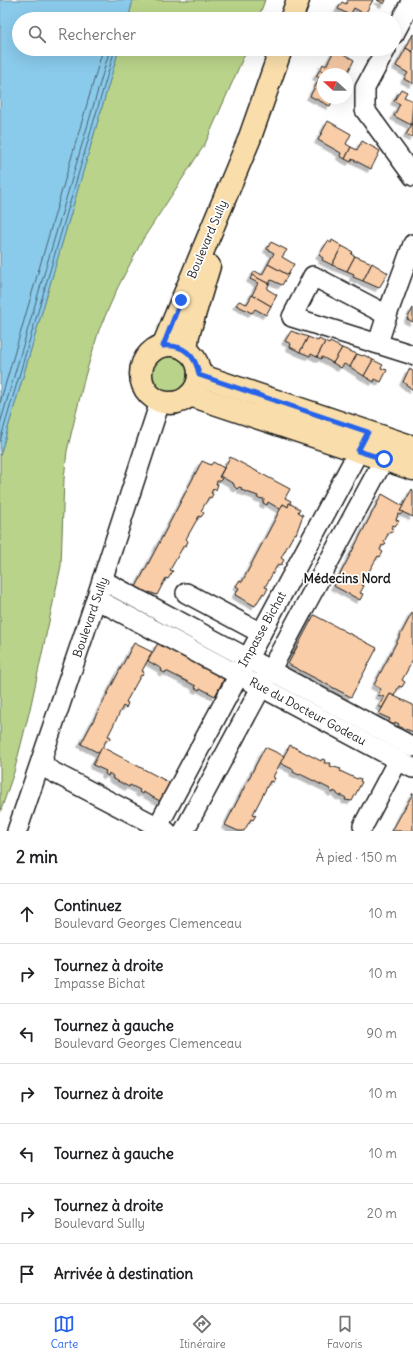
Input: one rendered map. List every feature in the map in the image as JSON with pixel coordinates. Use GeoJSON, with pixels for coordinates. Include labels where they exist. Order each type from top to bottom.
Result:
{"type":"FeatureCollection","features":[{"type":"Feature","properties":{"kind":"main road"},"geometry":{"type":"LineString","coordinates":[[294,12],[298,0]]}},
{"type":"Feature","properties":{"kind":"main road","name":"Boulevard Sully"},"geometry":{"type":"LineString","coordinates":[[163,346],[243,154],[278,56]]}},
{"type":"Feature","properties":{"kind":"main road","name":"Boulevard Sully"},"geometry":{"type":"LineString","coordinates":[[186,350],[188,336],[197,303],[243,154]]}},
{"type":"Feature","properties":{"kind":"main road"},"geometry":{"type":"LineString","coordinates":[[172,345],[186,350],[194,358],[199,375],[197,384],[190,395],[178,402],[160,402],[152,397],[142,382],[141,373],[147,356],[163,346],[172,345]]}},
{"type":"Feature","properties":{"kind":"main road"},"geometry":{"type":"LineString","coordinates":[[199,375],[363,441]]}},
{"type":"Feature","properties":{"kind":"main road"},"geometry":{"type":"LineString","coordinates":[[190,395],[397,449],[413,469]]}},
{"type":"Feature","properties":{"kind":"street"},"geometry":{"type":"LineString","coordinates":[[401,21],[412,0]]}},
{"type":"Feature","properties":{"kind":"street"},"geometry":{"type":"LineString","coordinates":[[382,56],[364,88],[365,110],[413,176]]}},
{"type":"Feature","properties":{"kind":"street"},"geometry":{"type":"LineString","coordinates":[[378,343],[413,244]]}},
{"type":"Feature","properties":{"kind":"street"},"geometry":{"type":"LineString","coordinates":[[387,315],[313,276],[292,317],[413,354]]}},
{"type":"Feature","properties":{"kind":"street","name":"Boulevard Sully"},"geometry":{"type":"LineString","coordinates":[[17,831],[96,599],[160,402]]}},
{"type":"Feature","properties":{"kind":"street","name":"Impasse Bichat"},"geometry":{"type":"LineString","coordinates":[[162,829],[238,674],[363,441]]}},
{"type":"Feature","properties":{"kind":"street"},"geometry":{"type":"LineString","coordinates":[[184,831],[270,670],[397,449]]}},
{"type":"Feature","properties":{"kind":"street","name":"Rue du Docteur Godeau"},"geometry":{"type":"LineString","coordinates":[[102,580],[413,747]]}},
{"type":"Feature","properties":{"kind":"street"},"geometry":{"type":"LineString","coordinates":[[186,593],[261,633]]}},
{"type":"Feature","properties":{"kind":"street","name":"Rue du Docteur Godeau"},"geometry":{"type":"LineString","coordinates":[[96,599],[406,764]]}},
{"type":"Feature","properties":{"kind":"street"},"geometry":{"type":"LineString","coordinates":[[42,756],[44,765],[51,771],[162,829]]}},
{"type":"Feature","properties":{"kind":"street"},"geometry":{"type":"LineString","coordinates":[[363,826],[406,764]]}},
{"type":"Feature","properties":{"kind":"green space"},"geometry":{"type":"Polygon","coordinates":[[[133,0],[265,0],[261,12],[130,12],[133,0]]]}},
{"type":"Feature","properties":{"kind":"green space"},"geometry":{"type":"Polygon","coordinates":[[[117,56],[244,56],[205,144],[143,239],[118,287],[99,330],[85,376],[67,451],[64,479],[61,566],[30,709],[14,772],[0,813],[0,455],[117,56]]]}},
{"type":"Feature","properties":{"kind":"green space"},"geometry":{"type":"Polygon","coordinates":[[[171,355],[178,358],[184,364],[187,375],[186,383],[178,392],[171,395],[163,395],[156,392],[148,383],[147,371],[150,364],[159,356],[171,355]]]}},
{"type":"Feature","properties":{"kind":"water"},"geometry":{"type":"Polygon","coordinates":[[[0,0],[133,0],[130,12],[12,12],[12,56],[117,56],[0,455],[0,0]]]}},
{"type":"Feature","properties":{"kind":"building"},"geometry":{"type":"Polygon","coordinates":[[[348,0],[373,0],[366,12],[361,12],[354,8],[352,12],[344,12],[338,9],[342,2],[346,4],[348,0]]]}},
{"type":"Feature","properties":{"kind":"building"},"geometry":{"type":"Polygon","coordinates":[[[377,0],[386,0],[384,4],[377,0]]]}},
{"type":"Feature","properties":{"kind":"building"},"geometry":{"type":"Polygon","coordinates":[[[413,34],[413,52],[406,48],[413,34]]]}},
{"type":"Feature","properties":{"kind":"building"},"geometry":{"type":"Polygon","coordinates":[[[406,48],[413,52],[413,84],[404,79],[408,73],[396,66],[406,48]]]}},
{"type":"Feature","properties":{"kind":"building"},"geometry":{"type":"Polygon","coordinates":[[[331,56],[347,56],[354,60],[350,68],[321,68],[323,64],[326,66],[331,56]]]}},
{"type":"Feature","properties":{"kind":"building"},"geometry":{"type":"Polygon","coordinates":[[[317,83],[317,100],[310,96],[317,83]]]}},
{"type":"Feature","properties":{"kind":"building"},"geometry":{"type":"Polygon","coordinates":[[[401,89],[407,92],[404,97],[413,101],[411,125],[394,116],[400,104],[394,101],[401,89]]]}},
{"type":"Feature","properties":{"kind":"building"},"geometry":{"type":"Polygon","coordinates":[[[328,121],[351,134],[346,144],[351,147],[345,159],[340,156],[341,153],[318,140],[328,121]]]}},
{"type":"Feature","properties":{"kind":"building"},"geometry":{"type":"Polygon","coordinates":[[[413,122],[413,138],[406,135],[413,122]]]}},
{"type":"Feature","properties":{"kind":"building"},"geometry":{"type":"Polygon","coordinates":[[[362,141],[380,151],[371,169],[352,159],[351,162],[345,159],[351,147],[357,150],[362,141]]]}},
{"type":"Feature","properties":{"kind":"building"},"geometry":{"type":"Polygon","coordinates":[[[332,240],[342,246],[332,265],[322,260],[323,258],[319,255],[328,241],[331,243],[332,240]]]}},
{"type":"Feature","properties":{"kind":"building"},"geometry":{"type":"Polygon","coordinates":[[[271,242],[287,250],[282,257],[294,264],[288,275],[268,264],[274,253],[267,249],[271,242]]]}},
{"type":"Feature","properties":{"kind":"building"},"geometry":{"type":"Polygon","coordinates":[[[342,246],[353,252],[351,254],[355,256],[347,271],[332,265],[342,246]]]}},
{"type":"Feature","properties":{"kind":"building"},"geometry":{"type":"Polygon","coordinates":[[[355,256],[372,263],[363,281],[353,277],[354,274],[347,271],[355,256]]]}},
{"type":"Feature","properties":{"kind":"building"},"geometry":{"type":"Polygon","coordinates":[[[372,263],[388,273],[379,288],[363,281],[372,263]]]}},
{"type":"Feature","properties":{"kind":"building"},"geometry":{"type":"Polygon","coordinates":[[[268,264],[288,275],[282,285],[271,280],[269,284],[252,275],[255,271],[262,275],[268,264]]]}},
{"type":"Feature","properties":{"kind":"building"},"geometry":{"type":"Polygon","coordinates":[[[252,275],[269,284],[267,289],[277,295],[271,306],[252,295],[258,283],[250,279],[252,275]]]}},
{"type":"Feature","properties":{"kind":"building"},"geometry":{"type":"Polygon","coordinates":[[[252,295],[271,306],[266,315],[255,309],[252,313],[236,305],[239,301],[247,304],[252,295]]]}},
{"type":"Feature","properties":{"kind":"building"},"geometry":{"type":"Polygon","coordinates":[[[413,308],[413,322],[407,319],[413,308]]]}},
{"type":"Feature","properties":{"kind":"building"},"geometry":{"type":"Polygon","coordinates":[[[291,331],[308,337],[300,352],[290,347],[291,344],[285,341],[291,331]]]}},
{"type":"Feature","properties":{"kind":"building"},"geometry":{"type":"Polygon","coordinates":[[[308,337],[325,342],[317,357],[300,352],[308,337]]]}},
{"type":"Feature","properties":{"kind":"building"},"geometry":{"type":"Polygon","coordinates":[[[325,342],[329,344],[330,342],[342,348],[333,363],[322,357],[321,359],[317,357],[325,342]]]}},
{"type":"Feature","properties":{"kind":"building"},"geometry":{"type":"Polygon","coordinates":[[[342,348],[357,354],[350,367],[344,364],[341,368],[333,363],[342,348]]]}},
{"type":"Feature","properties":{"kind":"building"},"geometry":{"type":"Polygon","coordinates":[[[357,354],[364,355],[373,360],[364,376],[350,367],[357,354]]]}},
{"type":"Feature","properties":{"kind":"building"},"geometry":{"type":"Polygon","coordinates":[[[373,360],[383,365],[381,368],[387,370],[381,382],[375,379],[374,382],[364,376],[373,360]]]}},
{"type":"Feature","properties":{"kind":"building"},"geometry":{"type":"Polygon","coordinates":[[[409,369],[413,371],[413,390],[403,382],[409,369]]]}},
{"type":"Feature","properties":{"kind":"building"},"geometry":{"type":"Polygon","coordinates":[[[230,457],[290,489],[285,498],[291,501],[288,507],[283,504],[280,509],[268,502],[267,505],[263,503],[264,499],[257,498],[258,496],[241,490],[242,488],[239,487],[237,489],[234,484],[220,476],[230,457]]]}},
{"type":"Feature","properties":{"kind":"building"},"geometry":{"type":"Polygon","coordinates":[[[202,461],[211,465],[213,462],[224,468],[219,477],[222,479],[217,481],[216,484],[218,484],[216,490],[213,489],[211,498],[209,497],[201,511],[204,513],[201,517],[199,516],[186,539],[188,541],[186,546],[184,545],[170,570],[173,571],[168,579],[166,578],[157,595],[149,592],[148,594],[136,587],[202,461]]]}},
{"type":"Feature","properties":{"kind":"building"},"geometry":{"type":"Polygon","coordinates":[[[412,489],[413,490],[413,517],[400,511],[412,489]]]}},
{"type":"Feature","properties":{"kind":"building"},"geometry":{"type":"Polygon","coordinates":[[[382,494],[403,506],[400,511],[403,512],[400,515],[398,514],[396,520],[399,521],[391,528],[394,529],[391,533],[389,532],[384,542],[386,543],[384,546],[382,545],[380,550],[383,552],[380,557],[378,556],[365,578],[367,579],[362,585],[364,586],[360,593],[363,594],[360,600],[334,586],[382,494]]]}},
{"type":"Feature","properties":{"kind":"building"},"geometry":{"type":"Polygon","coordinates":[[[289,503],[300,509],[298,512],[303,515],[296,534],[294,534],[281,558],[284,560],[281,565],[278,564],[265,587],[268,588],[265,594],[263,593],[255,606],[235,595],[239,588],[236,586],[239,581],[242,582],[283,504],[288,507],[289,503]]]}},
{"type":"Feature","properties":{"kind":"building"},"geometry":{"type":"Polygon","coordinates":[[[413,611],[413,660],[402,680],[405,682],[402,687],[399,686],[394,696],[390,694],[382,708],[379,706],[384,697],[378,695],[381,689],[374,685],[413,611]]]}},
{"type":"Feature","properties":{"kind":"building"},"geometry":{"type":"Polygon","coordinates":[[[314,615],[377,648],[351,697],[288,664],[314,615]]]}},
{"type":"Feature","properties":{"kind":"building"},"geometry":{"type":"Polygon","coordinates":[[[134,643],[152,652],[142,671],[144,672],[142,676],[141,675],[126,702],[128,703],[126,708],[123,706],[108,736],[111,737],[109,740],[107,739],[99,753],[81,744],[134,643]]]}},
{"type":"Feature","properties":{"kind":"building"},"geometry":{"type":"Polygon","coordinates":[[[158,643],[225,677],[215,696],[200,688],[199,690],[195,688],[196,686],[166,671],[165,673],[161,671],[162,669],[148,661],[158,643]]]}},
{"type":"Feature","properties":{"kind":"building"},"geometry":{"type":"Polygon","coordinates":[[[390,694],[413,705],[413,732],[398,726],[399,724],[395,722],[393,726],[388,723],[390,719],[379,714],[390,694]]]}},
{"type":"Feature","properties":{"kind":"building"},"geometry":{"type":"Polygon","coordinates":[[[290,745],[321,761],[322,759],[325,760],[324,763],[331,763],[330,766],[341,769],[340,771],[357,779],[361,779],[360,781],[362,782],[352,801],[345,800],[346,798],[341,795],[341,797],[334,791],[333,793],[330,789],[293,772],[294,770],[280,763],[290,745]]]}},
{"type":"Feature","properties":{"kind":"building"},"geometry":{"type":"Polygon","coordinates":[[[102,747],[170,783],[160,801],[143,792],[142,794],[139,792],[140,790],[130,785],[129,787],[112,778],[113,776],[109,773],[108,776],[105,774],[106,771],[93,765],[102,747]]]}},
{"type":"Feature","properties":{"kind":"building"},"geometry":{"type":"Polygon","coordinates":[[[265,747],[284,756],[273,777],[275,778],[273,782],[270,781],[253,814],[256,815],[253,820],[251,819],[244,831],[238,831],[225,825],[265,747]]]}},
{"type":"Feature","properties":{"kind":"building"},"geometry":{"type":"Polygon","coordinates":[[[413,793],[413,831],[392,831],[413,793]]]}},
{"type":"Feature","properties":{"kind":"district","name":"Médecins Nord"},"geometry":{"type":"Point","coordinates":[347,578]}},
{"type":"Feature","properties":{"kind":"route"},"geometry":{"type":"LineString","coordinates":[[181,300],[163,346],[172,345],[181,347],[188,352],[194,358],[198,366],[199,375],[368,432],[358,451],[384,459]]}}]}
